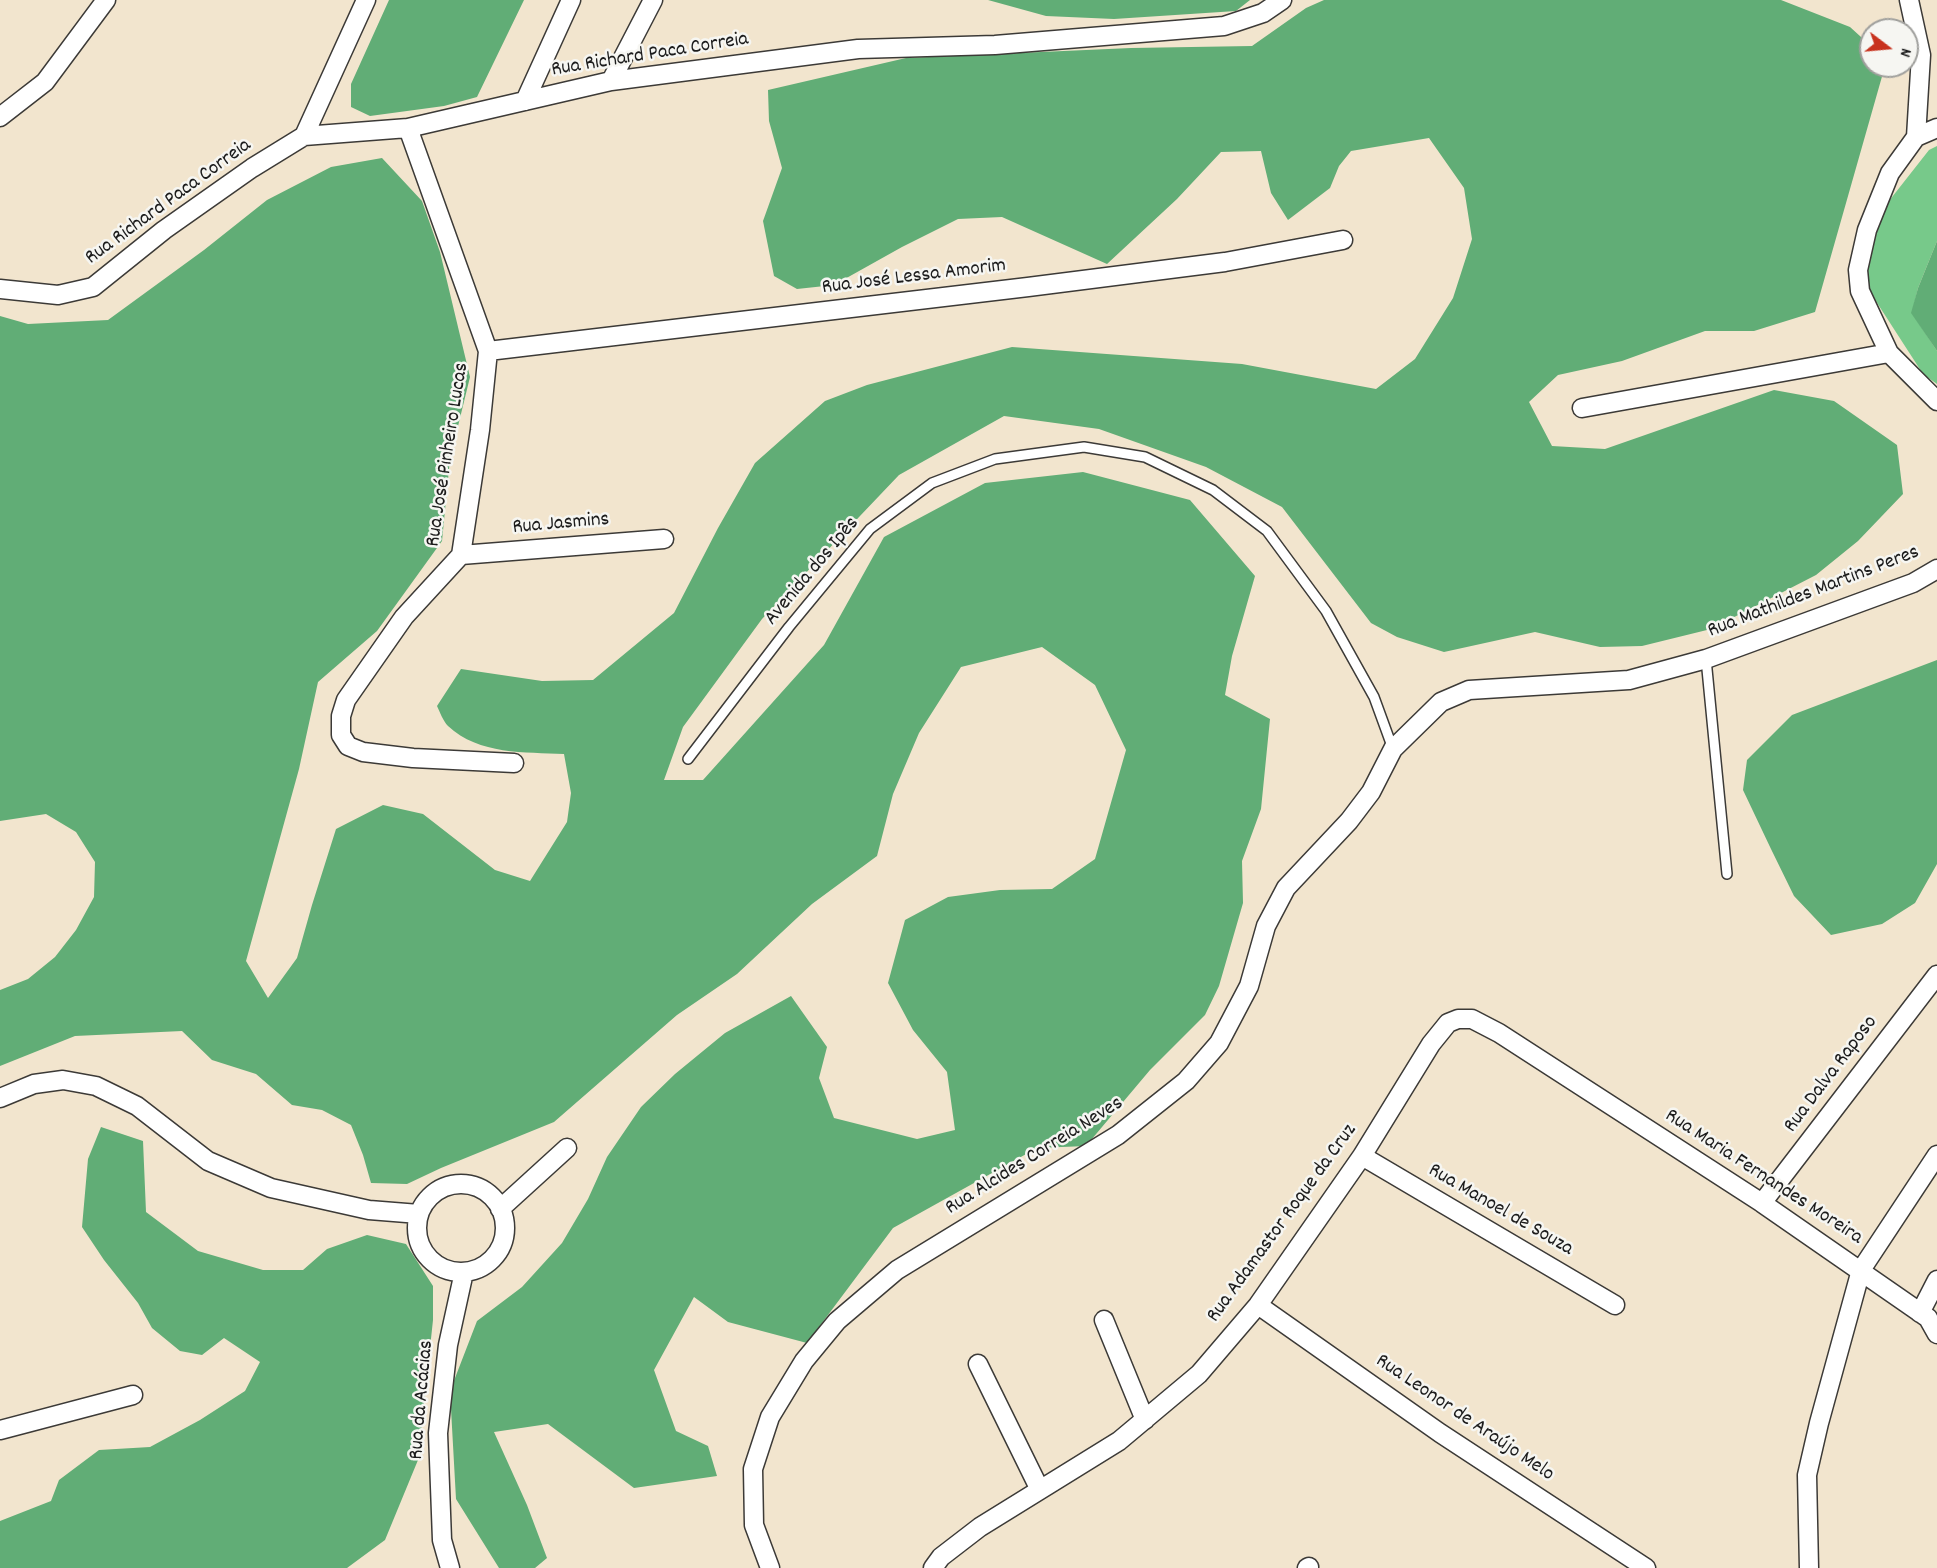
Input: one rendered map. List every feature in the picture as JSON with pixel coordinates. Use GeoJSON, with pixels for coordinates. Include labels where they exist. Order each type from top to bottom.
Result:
{"type":"FeatureCollection","features":[{"type":"Feature","properties":{"kind":"street"},"geometry":{"type":"LineString","coordinates":[[0,117],[45,82],[106,0]]}},
{"type":"Feature","properties":{"kind":"street"},"geometry":{"type":"LineString","coordinates":[[304,136],[366,0]]}},
{"type":"Feature","properties":{"kind":"street"},"geometry":{"type":"LineString","coordinates":[[525,100],[571,0]]}},
{"type":"Feature","properties":{"kind":"street"},"geometry":{"type":"LineString","coordinates":[[611,81],[653,0]]}},
{"type":"Feature","properties":{"kind":"street","name":"Rua Richard Paca Correia"},"geometry":{"type":"LineString","coordinates":[[0,289],[58,295],[93,287],[164,230],[252,168],[304,136],[408,128],[611,81],[858,49],[995,45],[1224,26],[1263,13],[1282,0]]}},
{"type":"Feature","properties":{"kind":"street"},"geometry":{"type":"LineString","coordinates":[[1910,0],[1921,55],[1916,137]]}},
{"type":"Feature","properties":{"kind":"street","name":"Rua José Pinheiro Lucas"},"geometry":{"type":"LineString","coordinates":[[408,128],[488,351],[480,430],[461,555],[404,617],[346,700],[340,716],[341,735],[348,746],[363,752],[413,758],[514,763]]}},
{"type":"Feature","properties":{"kind":"street"},"geometry":{"type":"LineString","coordinates":[[1937,128],[1916,137],[1890,173],[1867,230],[1858,270],[1860,291],[1889,352],[1937,401]]}},
{"type":"Feature","properties":{"kind":"street","name":"Rua José Lessa Amorim"},"geometry":{"type":"LineString","coordinates":[[488,351],[1017,289],[1225,262],[1343,240]]}},
{"type":"Feature","properties":{"kind":"street"},"geometry":{"type":"LineString","coordinates":[[1582,408],[1889,352]]}},
{"type":"Feature","properties":{"kind":"street","name":"Rua Jasmins"},"geometry":{"type":"LineString","coordinates":[[461,555],[664,539]]}},
{"type":"Feature","properties":{"kind":"street","name":"Rua Mathildes Martins Peres"},"geometry":{"type":"LineString","coordinates":[[1393,749],[1441,702],[1469,690],[1629,680],[1706,659],[1913,583],[1937,569]]}},
{"type":"Feature","properties":{"kind":"street","name":"Rua Alcides Correia Neves"},"geometry":{"type":"LineString","coordinates":[[770,1568],[754,1525],[753,1469],[770,1417],[804,1361],[837,1321],[897,1270],[1118,1135],[1186,1081],[1219,1043],[1249,986],[1266,926],[1286,888],[1349,821],[1371,792],[1393,749]]}},
{"type":"Feature","properties":{"kind":"street","name":"Rua Dalva Raposo"},"geometry":{"type":"LineString","coordinates":[[1762,1203],[1937,975]]}},
{"type":"Feature","properties":{"kind":"street","name":"Rua Adamastor Roque da Cruz"},"geometry":{"type":"LineString","coordinates":[[933,1568],[941,1557],[980,1527],[1119,1441],[1199,1374],[1258,1305],[1362,1156],[1431,1044],[1448,1023],[1458,1019],[1472,1019]]}},
{"type":"Feature","properties":{"kind":"street","name":"Rua Maria Fernandes Moreira"},"geometry":{"type":"LineString","coordinates":[[1472,1019],[1499,1033],[1762,1203],[1861,1270],[1822,1413],[1808,1475],[1809,1568]]}},
{"type":"Feature","properties":{"kind":"street"},"geometry":{"type":"LineString","coordinates":[[0,1098],[34,1084],[63,1080],[96,1086],[137,1106],[208,1161],[271,1188],[369,1210],[419,1215]]}},
{"type":"Feature","properties":{"kind":"street"},"geometry":{"type":"LineString","coordinates":[[500,1209],[567,1148]]}},
{"type":"Feature","properties":{"kind":"street"},"geometry":{"type":"LineString","coordinates":[[1937,1155],[1861,1270],[1928,1318],[1937,1334]]}},
{"type":"Feature","properties":{"kind":"street","name":"Rua Manoel de Souza"},"geometry":{"type":"LineString","coordinates":[[1362,1156],[1615,1305]]}},
{"type":"Feature","properties":{"kind":"street"},"geometry":{"type":"LineString","coordinates":[[465,1184],[480,1188],[492,1197],[500,1209],[504,1223],[504,1237],[499,1250],[490,1261],[478,1269],[464,1272],[443,1268],[426,1256],[419,1243],[417,1229],[419,1215],[426,1201],[437,1191],[451,1185],[465,1184]]}},
{"type":"Feature","properties":{"kind":"street","name":"Rua da Acácias"},"geometry":{"type":"LineString","coordinates":[[450,1568],[442,1539],[438,1433],[448,1345],[464,1272]]}},
{"type":"Feature","properties":{"kind":"street"},"geometry":{"type":"LineString","coordinates":[[1920,1313],[1937,1280]]}},
{"type":"Feature","properties":{"kind":"street","name":"Rua Leonor de Araújo Melo"},"geometry":{"type":"LineString","coordinates":[[1258,1305],[1440,1432],[1646,1568]]}},
{"type":"Feature","properties":{"kind":"street"},"geometry":{"type":"LineString","coordinates":[[1104,1320],[1145,1419]]}},
{"type":"Feature","properties":{"kind":"street"},"geometry":{"type":"LineString","coordinates":[[978,1364],[1040,1490]]}},
{"type":"Feature","properties":{"kind":"street"},"geometry":{"type":"LineString","coordinates":[[0,1430],[133,1395]]}},
{"type":"Feature","properties":{"kind":"lane","name":"Avenida dos Ipês"},"geometry":{"type":"LineString","coordinates":[[688,759],[789,627],[870,529],[932,483],[995,459],[1084,447],[1144,458],[1213,490],[1267,531],[1326,611],[1374,697],[1393,749]]}},
{"type":"Feature","properties":{"kind":"lane","name":"Rua Mathildes Martins Peres"},"geometry":{"type":"LineString","coordinates":[[1706,659],[1727,874]]}},
{"type":"Feature","properties":{"kind":"green space"},"geometry":{"type":"Polygon","coordinates":[[[389,0],[524,0],[477,97],[444,106],[370,116],[351,107],[351,84],[389,0]]]}},
{"type":"Feature","properties":{"kind":"green space"},"geometry":{"type":"Polygon","coordinates":[[[988,0],[1250,0],[1236,11],[1114,19],[1046,16],[988,0]]]}},
{"type":"Feature","properties":{"kind":"green space"},"geometry":{"type":"Polygon","coordinates":[[[1324,0],[1781,0],[1850,27],[1859,35],[1859,78],[1882,78],[1815,312],[1754,331],[1705,331],[1622,361],[1558,375],[1529,402],[1552,446],[1605,449],[1774,390],[1834,401],[1897,445],[1903,494],[1858,541],[1816,575],[1711,629],[1642,646],[1600,647],[1535,632],[1444,652],[1397,637],[1371,623],[1282,507],[1206,467],[1099,429],[1004,416],[899,475],[762,619],[683,727],[664,780],[703,780],[824,645],[884,537],[985,483],[1083,472],[1190,500],[1255,576],[1232,656],[1225,695],[1270,719],[1261,809],[1242,861],[1243,903],[1219,986],[1205,1015],[1150,1070],[1086,1146],[1037,1148],[893,1228],[807,1343],[728,1322],[694,1297],[654,1370],[676,1431],[708,1446],[717,1476],[634,1488],[548,1424],[494,1432],[527,1505],[547,1558],[535,1568],[499,1568],[456,1499],[450,1391],[477,1321],[522,1287],[562,1243],[588,1199],[607,1157],[641,1107],[675,1074],[725,1033],[791,996],[827,1047],[819,1078],[834,1118],[917,1139],[955,1130],[947,1072],[913,1030],[888,983],[905,920],[948,897],[1000,890],[1052,889],[1095,859],[1126,750],[1095,685],[1042,647],[961,667],[919,733],[893,794],[877,856],[812,904],[737,974],[677,1015],[554,1122],[407,1184],[371,1183],[351,1125],[322,1110],[292,1105],[256,1074],[212,1060],[182,1031],[75,1036],[0,1066],[0,990],[28,979],[55,957],[76,930],[94,897],[95,862],[76,832],[46,814],[0,821],[0,316],[28,324],[108,320],[204,250],[267,200],[331,167],[382,158],[422,201],[440,252],[470,377],[450,459],[442,541],[377,631],[318,682],[299,769],[246,961],[268,998],[297,958],[336,829],[383,805],[423,814],[495,870],[530,881],[567,822],[571,793],[564,754],[503,750],[474,742],[448,726],[437,706],[461,669],[542,681],[593,680],[674,613],[755,463],[825,401],[867,385],[1012,347],[1242,364],[1376,389],[1415,359],[1453,298],[1472,239],[1464,188],[1429,138],[1351,151],[1339,166],[1330,188],[1288,220],[1271,193],[1261,151],[1221,152],[1177,199],[1107,264],[1002,217],[958,219],[834,285],[797,289],[774,276],[763,221],[782,168],[769,121],[768,90],[906,58],[1131,48],[1252,46],[1306,8],[1324,0]]]}},
{"type":"Feature","properties":{"kind":"green space"},"geometry":{"type":"Polygon","coordinates":[[[1937,146],[1937,241],[1918,288],[1912,313],[1937,351],[1937,384],[1923,374],[1861,278],[1885,206],[1929,150],[1937,146]]]}},
{"type":"Feature","properties":{"kind":"green space"},"geometry":{"type":"Polygon","coordinates":[[[1937,241],[1937,351],[1911,313],[1918,288],[1937,241]]]}},
{"type":"Feature","properties":{"kind":"green space"},"geometry":{"type":"Polygon","coordinates":[[[1937,660],[1937,864],[1915,903],[1882,924],[1831,935],[1794,896],[1771,849],[1743,790],[1747,760],[1792,715],[1937,660]]]}},
{"type":"Feature","properties":{"kind":"green space"},"geometry":{"type":"Polygon","coordinates":[[[101,1127],[143,1141],[146,1212],[198,1251],[263,1270],[303,1270],[327,1249],[367,1235],[406,1244],[433,1286],[433,1320],[418,1460],[385,1540],[347,1568],[0,1568],[0,1521],[51,1501],[59,1480],[99,1450],[150,1447],[200,1420],[245,1391],[260,1362],[224,1338],[202,1355],[180,1351],[152,1328],[138,1303],[104,1260],[82,1227],[88,1159],[101,1127]]]}}]}
